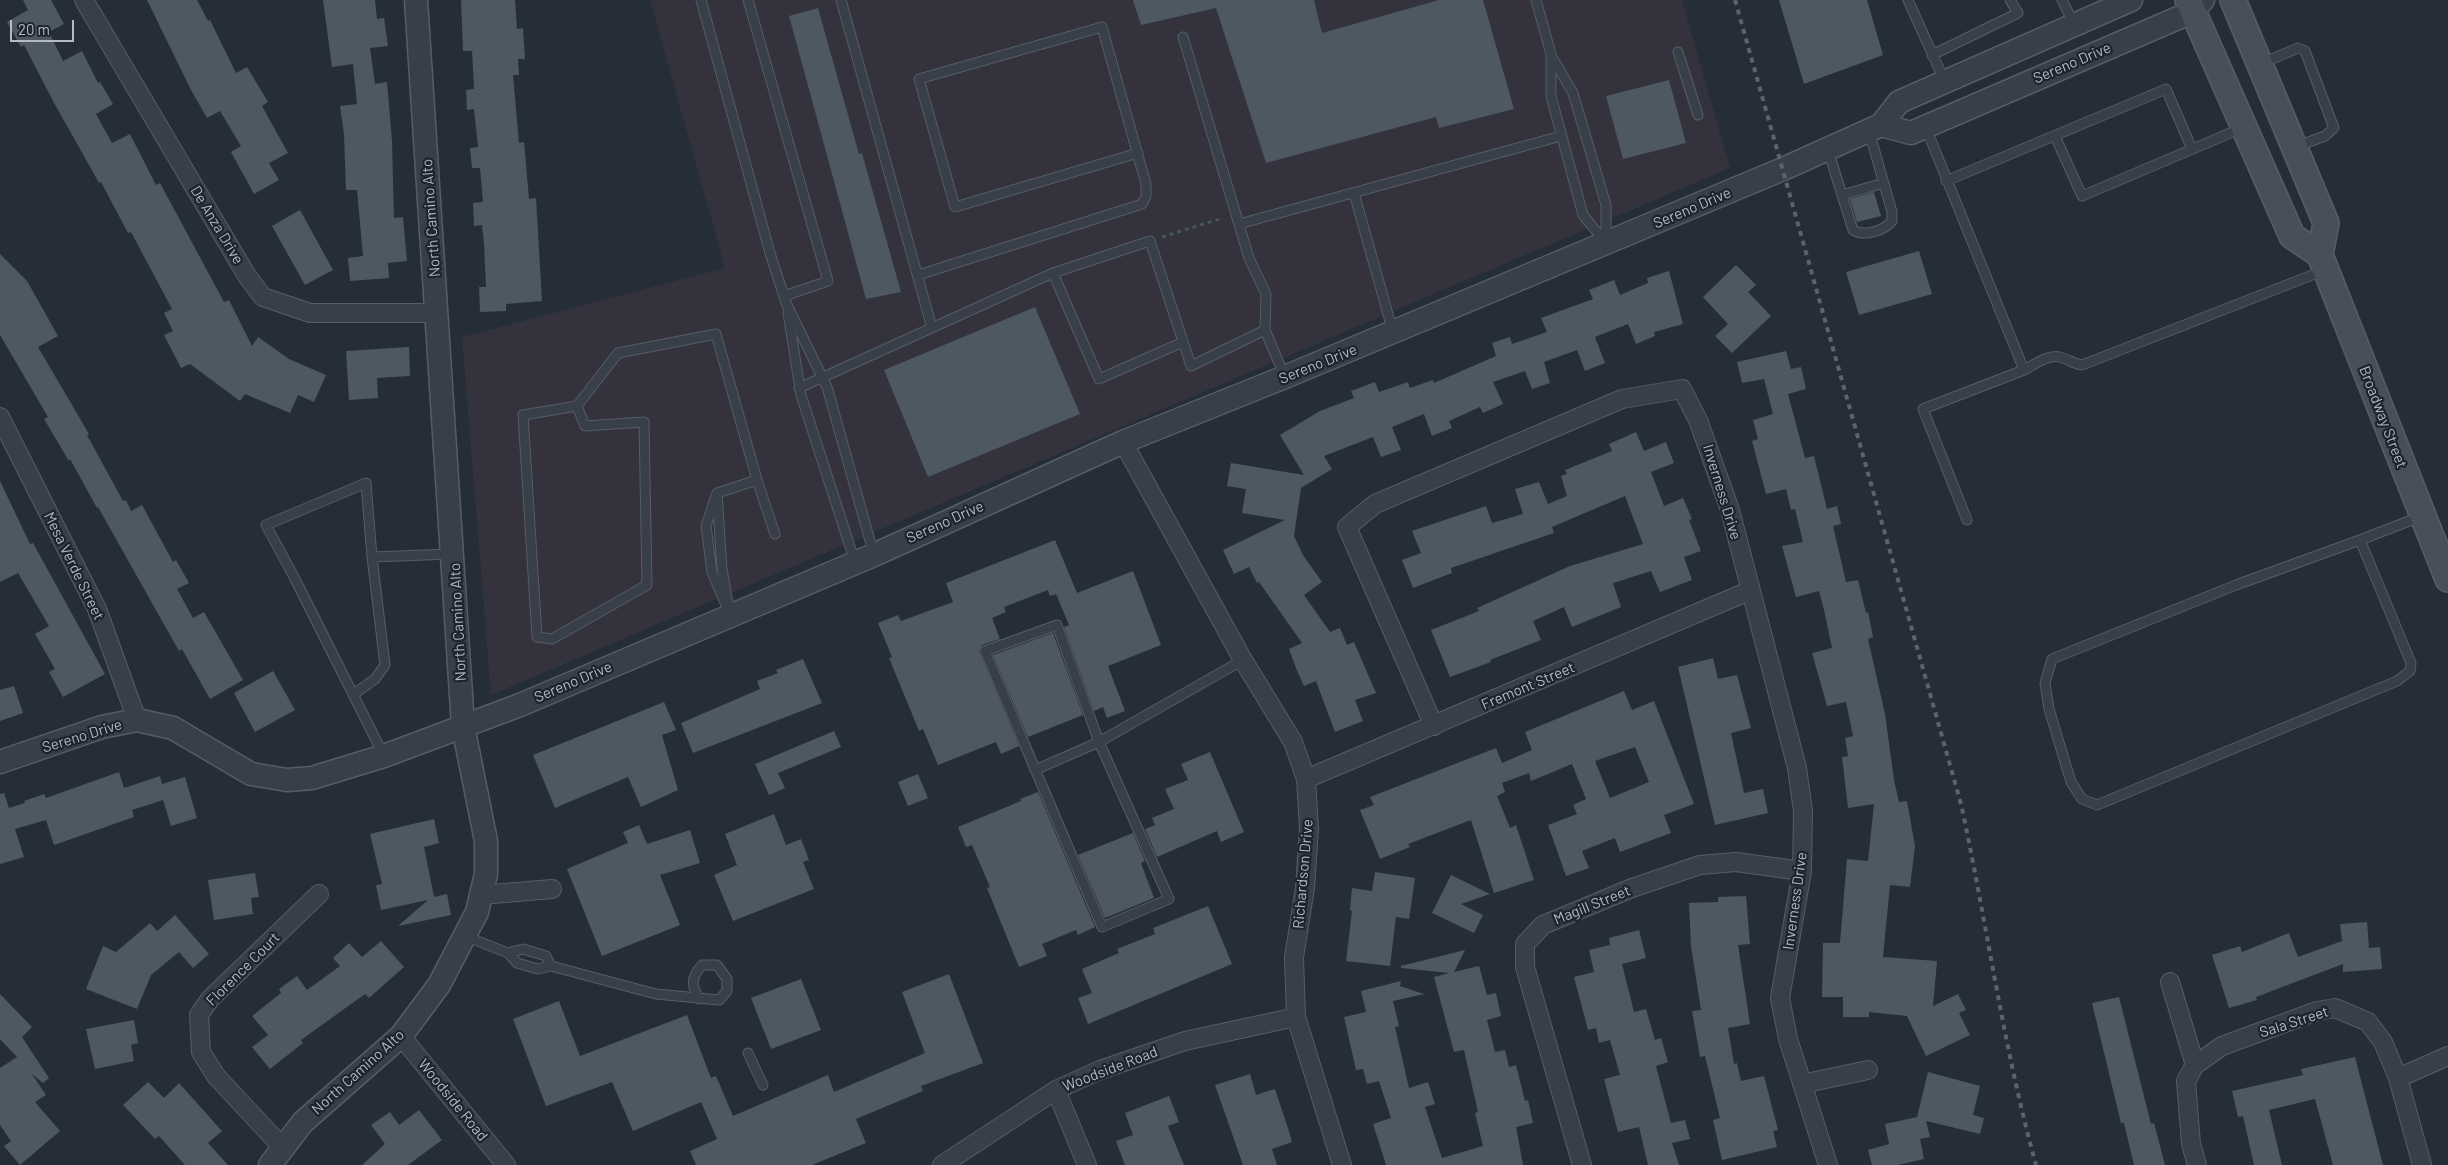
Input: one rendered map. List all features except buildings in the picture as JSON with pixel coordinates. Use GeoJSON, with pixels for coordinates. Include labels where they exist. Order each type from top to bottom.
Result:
{"type":"FeatureCollection","features":[{"type":"Feature","properties":{"kind":"main road"},"geometry":{"type":"LineString","coordinates":[[2233,0],[2326,222],[2323,262]]}},
{"type":"Feature","properties":{"kind":"main road"},"geometry":{"type":"LineString","coordinates":[[2194,4],[2292,236],[2323,262]]}},
{"type":"Feature","properties":{"kind":"main road","name":"Broadway Street"},"geometry":{"type":"LineString","coordinates":[[2323,262],[2448,579]]}},
{"type":"Feature","properties":{"kind":"street","name":"De Anza Drive"},"geometry":{"type":"LineString","coordinates":[[84,0],[247,276],[263,297],[310,313],[437,313]]}},
{"type":"Feature","properties":{"kind":"street","name":"North Camino Alto"},"geometry":{"type":"LineString","coordinates":[[276,1157],[303,1122],[401,1036],[439,985],[478,912],[486,874],[486,841],[463,726],[454,554],[416,0]]}},
{"type":"Feature","properties":{"kind":"street","name":"Sereno Drive"},"geometry":{"type":"LineString","coordinates":[[0,762],[102,727],[137,720],[173,728],[251,774],[287,780],[312,778],[384,756],[520,705],[864,558],[1123,442],[1394,332],[1827,149],[1875,128],[1899,102],[2130,0]]}},
{"type":"Feature","properties":{"kind":"street","name":"Sereno Drive"},"geometry":{"type":"LineString","coordinates":[[1875,128],[1911,133],[2194,4]]}},
{"type":"Feature","properties":{"kind":"street","name":"Inverness Drive"},"geometry":{"type":"LineString","coordinates":[[1434,726],[1347,527],[1375,504],[1622,399],[1682,390],[1698,420],[1730,510],[1749,591],[1781,700],[1797,768],[1803,811],[1802,871],[1780,998],[1788,1039],[1828,1165]]}},
{"type":"Feature","properties":{"kind":"street","name":"Mesa Verde Street"},"geometry":{"type":"LineString","coordinates":[[0,417],[96,609],[137,720]]}},
{"type":"Feature","properties":{"kind":"street","name":"Richardson Drive"},"geometry":{"type":"LineString","coordinates":[[1123,442],[1243,660],[1293,742],[1306,779],[1309,828],[1305,888],[1294,958],[1296,1017],[1342,1165]]}},
{"type":"Feature","properties":{"kind":"street","name":"Fremont Street"},"geometry":{"type":"LineString","coordinates":[[1306,779],[1749,591]]}},
{"type":"Feature","properties":{"kind":"street","name":"Magill Street"},"geometry":{"type":"LineString","coordinates":[[1582,1165],[1525,967],[1525,944],[1543,925],[1632,888],[1700,865],[1736,862],[1802,871]]}},
{"type":"Feature","properties":{"kind":"street"},"geometry":{"type":"LineString","coordinates":[[481,895],[552,889]]}},
{"type":"Feature","properties":{"kind":"street","name":"Florence Court"},"geometry":{"type":"LineString","coordinates":[[276,1157],[216,1076],[201,1052],[199,1015],[210,999],[319,894]]}},
{"type":"Feature","properties":{"kind":"street"},"geometry":{"type":"LineString","coordinates":[[2170,982],[2195,1066],[2186,1081],[2191,1144],[2197,1165]]}},
{"type":"Feature","properties":{"kind":"street","name":"Sala Street"},"geometry":{"type":"LineString","coordinates":[[2195,1066],[2222,1046],[2317,1011],[2335,1008],[2368,1022],[2384,1042],[2398,1078],[2422,1165]]}},
{"type":"Feature","properties":{"kind":"street","name":"Woodside Road"},"geometry":{"type":"LineString","coordinates":[[942,1165],[1056,1090],[1100,1070],[1184,1041],[1296,1017]]}},
{"type":"Feature","properties":{"kind":"street","name":"Woodside Road"},"geometry":{"type":"LineString","coordinates":[[401,1036],[506,1165]]}},
{"type":"Feature","properties":{"kind":"street"},"geometry":{"type":"LineString","coordinates":[[2398,1078],[2448,1056]]}},
{"type":"Feature","properties":{"kind":"street"},"geometry":{"type":"LineString","coordinates":[[1802,1084],[1868,1070]]}},
{"type":"Feature","properties":{"kind":"street"},"geometry":{"type":"LineString","coordinates":[[1056,1090],[1087,1165]]}},
{"type":"Feature","properties":{"kind":"lane"},"geometry":{"type":"LineString","coordinates":[[701,0],[770,253],[785,300],[827,387],[864,558]]}},
{"type":"Feature","properties":{"kind":"lane"},"geometry":{"type":"LineString","coordinates":[[748,0],[828,281],[785,300]]}},
{"type":"Feature","properties":{"kind":"lane"},"geometry":{"type":"LineString","coordinates":[[841,0],[932,328]]}},
{"type":"Feature","properties":{"kind":"lane"},"geometry":{"type":"LineString","coordinates":[[1536,0],[1551,54],[1573,92],[1606,205],[1606,243]]}},
{"type":"Feature","properties":{"kind":"lane"},"geometry":{"type":"LineString","coordinates":[[1908,0],[1945,82]]}},
{"type":"Feature","properties":{"kind":"lane"},"geometry":{"type":"LineString","coordinates":[[1932,55],[2018,13],[2010,0]]}},
{"type":"Feature","properties":{"kind":"lane"},"geometry":{"type":"LineString","coordinates":[[2062,0],[2074,24]]}},
{"type":"Feature","properties":{"kind":"lane"},"geometry":{"type":"LineString","coordinates":[[918,275],[1142,204],[1146,196],[1146,184],[1138,153],[1102,27],[919,79],[955,207],[1138,153]]}},
{"type":"Feature","properties":{"kind":"lane"},"geometry":{"type":"LineString","coordinates":[[1183,37],[1249,258],[1266,294],[1265,330],[1285,377]]}},
{"type":"Feature","properties":{"kind":"lane"},"geometry":{"type":"LineString","coordinates":[[2260,64],[2298,48],[2305,51],[2334,128],[2325,136],[2295,147]]}},
{"type":"Feature","properties":{"kind":"lane"},"geometry":{"type":"LineString","coordinates":[[1678,52],[1698,115]]}},
{"type":"Feature","properties":{"kind":"lane"},"geometry":{"type":"LineString","coordinates":[[1551,54],[1551,96],[1583,215],[1606,243]]}},
{"type":"Feature","properties":{"kind":"lane"},"geometry":{"type":"LineString","coordinates":[[1946,181],[2166,89],[2192,149]]}},
{"type":"Feature","properties":{"kind":"lane"},"geometry":{"type":"LineString","coordinates":[[1925,126],[2024,370]]}},
{"type":"Feature","properties":{"kind":"lane"},"geometry":{"type":"LineString","coordinates":[[2055,136],[2082,196],[2245,127]]}},
{"type":"Feature","properties":{"kind":"lane"},"geometry":{"type":"LineString","coordinates":[[1827,149],[1853,230],[1858,234],[1887,227],[1892,221],[1875,128]]}},
{"type":"Feature","properties":{"kind":"lane"},"geometry":{"type":"LineString","coordinates":[[1239,224],[1561,136]]}},
{"type":"Feature","properties":{"kind":"lane"},"geometry":{"type":"LineString","coordinates":[[1842,195],[1884,183]]}},
{"type":"Feature","properties":{"kind":"lane"},"geometry":{"type":"LineString","coordinates":[[1354,193],[1394,332]]}},
{"type":"Feature","properties":{"kind":"lane"},"geometry":{"type":"LineString","coordinates":[[799,388],[1053,273],[1150,241],[1191,366],[1265,330]]}},
{"type":"Feature","properties":{"kind":"lane"},"geometry":{"type":"LineString","coordinates":[[1967,520],[1923,408],[2024,370],[2050,357],[2060,357],[2074,364],[2082,364],[2323,262]]}},
{"type":"Feature","properties":{"kind":"lane"},"geometry":{"type":"LineString","coordinates":[[1053,273],[1100,378],[1183,342]]}},
{"type":"Feature","properties":{"kind":"lane"},"geometry":{"type":"LineString","coordinates":[[785,300],[799,388],[864,558]]}},
{"type":"Feature","properties":{"kind":"lane"},"geometry":{"type":"LineString","coordinates":[[577,406],[585,426],[644,422],[647,585],[552,639],[537,637],[523,415],[577,406],[618,353],[716,334],[757,480],[775,534]]}},
{"type":"Feature","properties":{"kind":"lane"},"geometry":{"type":"LineString","coordinates":[[717,493],[757,480]]}},
{"type":"Feature","properties":{"kind":"lane"},"geometry":{"type":"LineString","coordinates":[[354,694],[375,679],[385,665],[372,557],[366,483],[266,525],[384,756]]}},
{"type":"Feature","properties":{"kind":"lane"},"geometry":{"type":"LineString","coordinates":[[717,493],[706,526],[712,572],[730,615]]}},
{"type":"Feature","properties":{"kind":"lane"},"geometry":{"type":"LineString","coordinates":[[717,493],[722,569],[730,615]]}},
{"type":"Feature","properties":{"kind":"lane"},"geometry":{"type":"LineString","coordinates":[[2360,540],[2411,663],[2410,671],[2388,685],[2097,805],[2082,799],[2071,782],[2049,709],[2045,683],[2052,659],[2236,585],[2422,516]]}},
{"type":"Feature","properties":{"kind":"lane"},"geometry":{"type":"LineString","coordinates":[[372,557],[454,554]]}},
{"type":"Feature","properties":{"kind":"lane"},"geometry":{"type":"LineString","coordinates":[[1057,625],[1099,742],[1168,899],[1102,927],[985,651],[1057,625]]}},
{"type":"Feature","properties":{"kind":"lane"},"geometry":{"type":"LineString","coordinates":[[1035,770],[1099,742],[1243,660]]}},
{"type":"Feature","properties":{"kind":"lane"},"geometry":{"type":"LineString","coordinates":[[465,936],[508,953],[517,963],[538,969],[551,966],[656,994],[699,999],[719,1000],[727,991],[727,979],[717,965],[702,965],[692,976],[692,986],[699,999]]}},
{"type":"Feature","properties":{"kind":"lane"},"geometry":{"type":"LineString","coordinates":[[508,953],[523,949],[546,956],[551,966]]}},
{"type":"Feature","properties":{"kind":"lane"},"geometry":{"type":"LineString","coordinates":[[748,1053],[763,1086]]}},
{"type":"Feature","properties":{"kind":"path"},"geometry":{"type":"LineString","coordinates":[[1150,241],[1236,214]]}},
{"type":"Feature","properties":{"kind":"shaded area"},"geometry":{"type":"Polygon","coordinates":[[[650,0],[1682,0],[1730,168],[491,695],[462,337],[725,268],[650,0]]]}},
{"type":"Feature","properties":{"kind":"railway"},"geometry":{"type":"LineString","coordinates":[[1735,0],[1961,804],[2014,1075],[2036,1165]]}}]}
